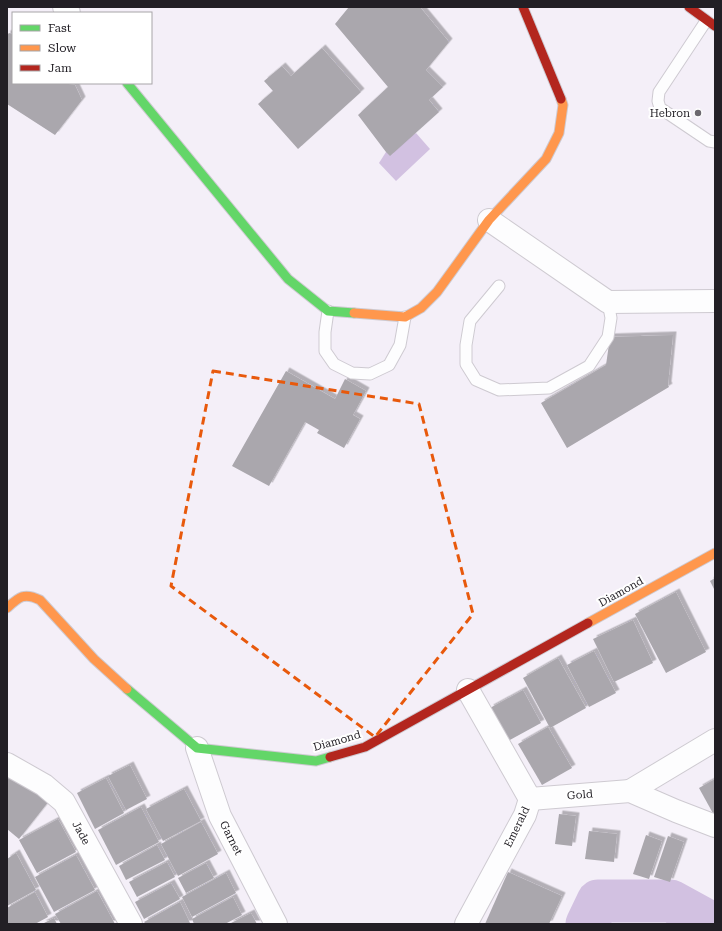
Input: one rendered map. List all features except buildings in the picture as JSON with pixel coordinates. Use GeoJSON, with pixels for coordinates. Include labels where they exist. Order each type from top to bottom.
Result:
{"type":"FeatureCollection","features":[{"type":"Feature","properties":{"kind":"street"},"geometry":{"type":"LineString","coordinates":[[128,84],[288,279],[328,311],[405,317],[421,308],[437,292],[489,220],[546,158],[559,133],[563,105],[523,7]]}},
{"type":"Feature","properties":{"kind":"street"},"geometry":{"type":"LineString","coordinates":[[689,7],[711,24]]}},
{"type":"Feature","properties":{"kind":"street"},"geometry":{"type":"LineString","coordinates":[[489,220],[608,302],[715,301]]}},
{"type":"Feature","properties":{"kind":"street","name":"Diamond"},"geometry":{"type":"LineString","coordinates":[[197,748],[316,761],[365,746],[715,553]]}},
{"type":"Feature","properties":{"kind":"street"},"geometry":{"type":"LineString","coordinates":[[7,608],[21,596],[31,594],[40,600],[94,659],[114,678],[197,748]]}},
{"type":"Feature","properties":{"kind":"street","name":"Emerald"},"geometry":{"type":"LineString","coordinates":[[466,924],[525,815],[530,799],[468,690]]}},
{"type":"Feature","properties":{"kind":"street","name":"Gold"},"geometry":{"type":"LineString","coordinates":[[530,799],[630,791],[715,740]]}},
{"type":"Feature","properties":{"kind":"street","name":"Garnet"},"geometry":{"type":"LineString","coordinates":[[197,748],[220,816],[276,924]]}},
{"type":"Feature","properties":{"kind":"street","name":"Jade"},"geometry":{"type":"LineString","coordinates":[[7,764],[44,786],[64,802],[131,924]]}},
{"type":"Feature","properties":{"kind":"street","name":"Gold"},"geometry":{"type":"LineString","coordinates":[[630,791],[715,826]]}},
{"type":"Feature","properties":{"kind":"lane"},"geometry":{"type":"LineString","coordinates":[[711,24],[660,92],[658,101],[660,108],[709,141],[715,142]]}},
{"type":"Feature","properties":{"kind":"lane"},"geometry":{"type":"LineString","coordinates":[[499,286],[470,321],[466,345],[466,364],[476,380],[499,390],[549,388],[589,366],[608,337],[611,318],[608,302]]}},
{"type":"Feature","properties":{"kind":"lane"},"geometry":{"type":"LineString","coordinates":[[328,311],[325,332],[325,351],[334,364],[352,372],[370,374],[389,365],[400,345],[405,317]]}},
{"type":"Feature","properties":{"kind":"highlighted area"},"geometry":{"type":"Polygon","coordinates":[[[213,371],[419,404],[473,614],[375,737],[171,586],[213,371]]]}},
{"type":"Feature","properties":{"kind":"shaded area"},"geometry":{"type":"Polygon","coordinates":[[[416,133],[430,149],[396,181],[379,163],[386,152],[416,133]]]}},
{"type":"Feature","properties":{"kind":"waterway"},"geometry":{"type":"LineString","coordinates":[[587,924],[598,901],[671,901],[713,924]]}},
{"type":"Feature","properties":{"kind":"traffic: fast"},"geometry":{"type":"LineString","coordinates":[[128,84],[288,279],[328,311],[354,313]]}},
{"type":"Feature","properties":{"kind":"traffic: fast"},"geometry":{"type":"LineString","coordinates":[[127,689],[197,748],[316,761],[330,757]]}},
{"type":"Feature","properties":{"kind":"traffic: slow"},"geometry":{"type":"LineString","coordinates":[[354,313],[405,317],[421,308],[437,292],[489,220],[546,159],[559,133],[563,105],[561,99]]}},
{"type":"Feature","properties":{"kind":"traffic: slow"},"geometry":{"type":"LineString","coordinates":[[588,623],[715,553]]}},
{"type":"Feature","properties":{"kind":"traffic: slow"},"geometry":{"type":"LineString","coordinates":[[7,608],[18,599],[26,596],[40,600],[94,659],[127,689]]}},
{"type":"Feature","properties":{"kind":"traffic: jam"},"geometry":{"type":"LineString","coordinates":[[523,7],[561,99]]}},
{"type":"Feature","properties":{"kind":"traffic: jam"},"geometry":{"type":"LineString","coordinates":[[689,7],[715,26]]}},
{"type":"Feature","properties":{"kind":"traffic: jam"},"geometry":{"type":"LineString","coordinates":[[330,757],[365,747],[588,623]]}},
{"type":"Feature","properties":{"kind":"place","name":"Hebron"},"geometry":{"type":"Point","coordinates":[698,113]}}]}
